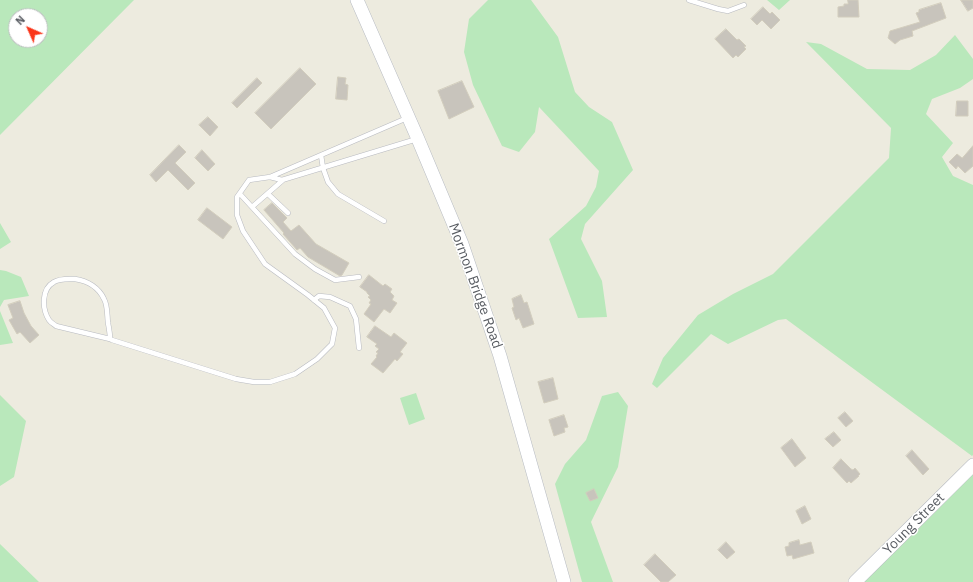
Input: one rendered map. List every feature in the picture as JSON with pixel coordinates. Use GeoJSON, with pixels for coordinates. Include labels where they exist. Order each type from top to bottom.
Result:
{"type":"FeatureCollection","features":[{"type":"Feature","properties":{"kind":"main road","name":"Mormon Bridge Road"},"geometry":{"type":"LineString","coordinates":[[356,0],[409,117],[462,244],[500,356],[564,582]]}},
{"type":"Feature","properties":{"kind":"main road","name":"Young Street"},"geometry":{"type":"LineString","coordinates":[[855,582],[973,465]]}},
{"type":"Feature","properties":{"kind":"lane"},"geometry":{"type":"LineString","coordinates":[[689,0],[728,11],[744,5]]}},
{"type":"Feature","properties":{"kind":"lane"},"geometry":{"type":"LineString","coordinates":[[110,339],[105,300],[99,291],[90,283],[84,281],[64,279],[54,281],[45,294],[44,305],[50,321],[56,326],[110,339],[236,378],[254,382],[270,382],[295,374],[317,359],[332,344],[335,328],[324,308],[265,264],[243,231],[237,215],[237,197],[249,180],[270,177],[409,117]]}},
{"type":"Feature","properties":{"kind":"lane"},"geometry":{"type":"LineString","coordinates":[[252,207],[283,180],[418,139]]}},
{"type":"Feature","properties":{"kind":"lane"},"geometry":{"type":"LineString","coordinates":[[321,155],[323,168],[328,182],[338,194],[384,221]]}},
{"type":"Feature","properties":{"kind":"lane"},"geometry":{"type":"LineString","coordinates":[[270,177],[283,180]]}},
{"type":"Feature","properties":{"kind":"lane"},"geometry":{"type":"LineString","coordinates":[[240,194],[295,254],[315,269],[334,280],[359,277]]}},
{"type":"Feature","properties":{"kind":"lane"},"geometry":{"type":"LineString","coordinates":[[268,194],[288,213]]}},
{"type":"Feature","properties":{"kind":"lane"},"geometry":{"type":"LineString","coordinates":[[314,300],[319,296],[330,297],[350,306],[356,319],[359,348]]}},
{"type":"Feature","properties":{"kind":"green space"},"geometry":{"type":"Polygon","coordinates":[[[0,0],[134,0],[0,135],[0,0]]]}},
{"type":"Feature","properties":{"kind":"green space"},"geometry":{"type":"Polygon","coordinates":[[[488,0],[531,0],[558,37],[575,92],[589,107],[612,122],[633,170],[585,224],[581,239],[602,281],[607,317],[578,318],[549,239],[586,206],[596,187],[599,171],[539,107],[535,132],[519,152],[502,146],[473,85],[464,52],[469,19],[488,0]]]}},
{"type":"Feature","properties":{"kind":"green space"},"geometry":{"type":"Polygon","coordinates":[[[767,0],[790,0],[779,10],[767,0]]]}},
{"type":"Feature","properties":{"kind":"green space"},"geometry":{"type":"Polygon","coordinates":[[[955,35],[973,59],[973,79],[960,88],[932,99],[926,114],[953,143],[942,157],[953,176],[973,185],[973,455],[972,456],[786,319],[778,320],[728,344],[711,334],[657,388],[652,384],[663,358],[698,315],[733,294],[773,274],[889,158],[891,128],[806,42],[821,44],[867,69],[910,70],[936,55],[955,35]]]}},
{"type":"Feature","properties":{"kind":"green space"},"geometry":{"type":"Polygon","coordinates":[[[0,223],[11,242],[0,249],[0,223]]]}},
{"type":"Feature","properties":{"kind":"green space"},"geometry":{"type":"Polygon","coordinates":[[[0,270],[21,277],[29,296],[4,300],[0,307],[0,270]]]}},
{"type":"Feature","properties":{"kind":"green space"},"geometry":{"type":"Polygon","coordinates":[[[0,311],[13,343],[0,345],[0,311]]]}},
{"type":"Feature","properties":{"kind":"green space"},"geometry":{"type":"Polygon","coordinates":[[[618,392],[628,406],[618,467],[591,522],[613,582],[582,582],[555,484],[565,464],[586,440],[602,396],[618,392]]]}},
{"type":"Feature","properties":{"kind":"green space"},"geometry":{"type":"Polygon","coordinates":[[[416,393],[425,419],[409,425],[400,398],[416,393]]]}},
{"type":"Feature","properties":{"kind":"green space"},"geometry":{"type":"Polygon","coordinates":[[[0,395],[26,421],[14,477],[0,486],[0,395]]]}},
{"type":"Feature","properties":{"kind":"green space"},"geometry":{"type":"Polygon","coordinates":[[[973,471],[973,582],[861,582],[973,471]]]}},
{"type":"Feature","properties":{"kind":"green space"},"geometry":{"type":"Polygon","coordinates":[[[0,544],[39,582],[0,582],[0,544]]]}},
{"type":"Feature","properties":{"kind":"building"},"geometry":{"type":"Polygon","coordinates":[[[848,0],[858,0],[859,17],[838,17],[838,7],[848,4],[848,0]]]}},
{"type":"Feature","properties":{"kind":"building"},"geometry":{"type":"Polygon","coordinates":[[[961,0],[973,0],[973,8],[968,11],[961,0]]]}},
{"type":"Feature","properties":{"kind":"building"},"geometry":{"type":"Polygon","coordinates":[[[941,3],[946,18],[912,31],[913,36],[900,40],[895,44],[888,38],[890,31],[920,22],[916,13],[919,12],[919,10],[941,3]]]}},
{"type":"Feature","properties":{"kind":"building"},"geometry":{"type":"Polygon","coordinates":[[[763,7],[770,14],[772,12],[780,20],[771,29],[762,20],[757,25],[751,19],[763,7]]]}},
{"type":"Feature","properties":{"kind":"building"},"geometry":{"type":"Polygon","coordinates":[[[726,29],[737,40],[739,39],[746,46],[744,47],[746,49],[738,57],[736,55],[733,58],[715,39],[726,29]]]}},
{"type":"Feature","properties":{"kind":"building"},"geometry":{"type":"Polygon","coordinates":[[[300,68],[316,84],[271,129],[255,113],[300,68]]]}},
{"type":"Feature","properties":{"kind":"building"},"geometry":{"type":"Polygon","coordinates":[[[338,77],[346,78],[345,84],[348,85],[347,100],[336,99],[338,77]]]}},
{"type":"Feature","properties":{"kind":"building"},"geometry":{"type":"Polygon","coordinates":[[[257,78],[262,83],[237,108],[232,103],[257,78]]]}},
{"type":"Feature","properties":{"kind":"building"},"geometry":{"type":"Polygon","coordinates":[[[462,81],[474,107],[449,119],[438,91],[462,81]]]}},
{"type":"Feature","properties":{"kind":"building"},"geometry":{"type":"Polygon","coordinates":[[[957,101],[968,101],[968,116],[956,116],[957,101]]]}},
{"type":"Feature","properties":{"kind":"building"},"geometry":{"type":"Polygon","coordinates":[[[208,117],[218,127],[210,136],[199,125],[208,117]]]}},
{"type":"Feature","properties":{"kind":"building"},"geometry":{"type":"Polygon","coordinates":[[[179,145],[186,152],[175,163],[195,183],[188,190],[168,170],[156,182],[150,175],[179,145]]]}},
{"type":"Feature","properties":{"kind":"building"},"geometry":{"type":"Polygon","coordinates":[[[973,146],[973,166],[965,173],[958,166],[956,169],[949,162],[957,154],[962,158],[973,146]]]}},
{"type":"Feature","properties":{"kind":"building"},"geometry":{"type":"Polygon","coordinates":[[[202,150],[215,164],[208,171],[195,158],[202,150]]]}},
{"type":"Feature","properties":{"kind":"building"},"geometry":{"type":"Polygon","coordinates":[[[272,203],[287,218],[283,222],[291,231],[299,225],[316,244],[349,263],[342,275],[340,276],[308,257],[300,248],[297,250],[264,210],[272,203]]]}},
{"type":"Feature","properties":{"kind":"building"},"geometry":{"type":"Polygon","coordinates":[[[207,208],[232,227],[223,239],[198,220],[207,208]]]}},
{"type":"Feature","properties":{"kind":"building"},"geometry":{"type":"Polygon","coordinates":[[[369,275],[383,286],[385,284],[392,289],[390,292],[394,296],[392,300],[397,303],[390,313],[384,309],[374,322],[364,314],[371,304],[369,303],[371,300],[368,297],[370,296],[367,292],[360,287],[369,275]]]}},
{"type":"Feature","properties":{"kind":"building"},"geometry":{"type":"Polygon","coordinates":[[[521,295],[524,303],[527,302],[534,324],[523,328],[519,318],[516,320],[512,308],[514,307],[512,299],[521,295]]]}},
{"type":"Feature","properties":{"kind":"building"},"geometry":{"type":"Polygon","coordinates":[[[20,301],[31,326],[39,335],[30,343],[20,332],[17,334],[9,320],[13,318],[8,305],[20,301]]]}},
{"type":"Feature","properties":{"kind":"building"},"geometry":{"type":"Polygon","coordinates":[[[375,326],[391,337],[394,333],[407,343],[400,352],[403,354],[397,361],[395,359],[383,373],[371,364],[377,357],[376,356],[378,353],[376,352],[379,349],[375,346],[377,344],[367,337],[375,326]]]}},
{"type":"Feature","properties":{"kind":"building"},"geometry":{"type":"Polygon","coordinates":[[[553,378],[558,399],[544,403],[538,382],[553,378]]]}},
{"type":"Feature","properties":{"kind":"building"},"geometry":{"type":"Polygon","coordinates":[[[845,412],[853,421],[846,427],[838,418],[845,412]]]}},
{"type":"Feature","properties":{"kind":"building"},"geometry":{"type":"Polygon","coordinates":[[[564,415],[568,427],[564,428],[565,432],[554,436],[549,420],[564,415]]]}},
{"type":"Feature","properties":{"kind":"building"},"geometry":{"type":"Polygon","coordinates":[[[834,432],[841,440],[833,447],[825,439],[834,432]]]}},
{"type":"Feature","properties":{"kind":"building"},"geometry":{"type":"Polygon","coordinates":[[[792,439],[806,458],[795,467],[781,448],[792,439]]]}},
{"type":"Feature","properties":{"kind":"building"},"geometry":{"type":"Polygon","coordinates":[[[912,450],[929,469],[923,475],[906,456],[912,450]]]}},
{"type":"Feature","properties":{"kind":"building"},"geometry":{"type":"Polygon","coordinates":[[[841,459],[851,469],[853,470],[855,468],[860,474],[851,483],[849,481],[847,483],[833,468],[841,459]]]}},
{"type":"Feature","properties":{"kind":"building"},"geometry":{"type":"Polygon","coordinates":[[[594,489],[598,498],[590,501],[586,493],[594,489]]]}},
{"type":"Feature","properties":{"kind":"building"},"geometry":{"type":"Polygon","coordinates":[[[805,506],[811,519],[802,524],[796,511],[805,506]]]}},
{"type":"Feature","properties":{"kind":"building"},"geometry":{"type":"Polygon","coordinates":[[[799,540],[800,545],[811,542],[814,553],[793,559],[792,555],[787,556],[785,547],[789,546],[789,543],[799,540]]]}},
{"type":"Feature","properties":{"kind":"building"},"geometry":{"type":"Polygon","coordinates":[[[726,542],[735,552],[727,559],[718,550],[726,542]]]}},
{"type":"Feature","properties":{"kind":"building"},"geometry":{"type":"Polygon","coordinates":[[[655,554],[676,575],[668,582],[661,582],[644,565],[655,554]]]}}]}
